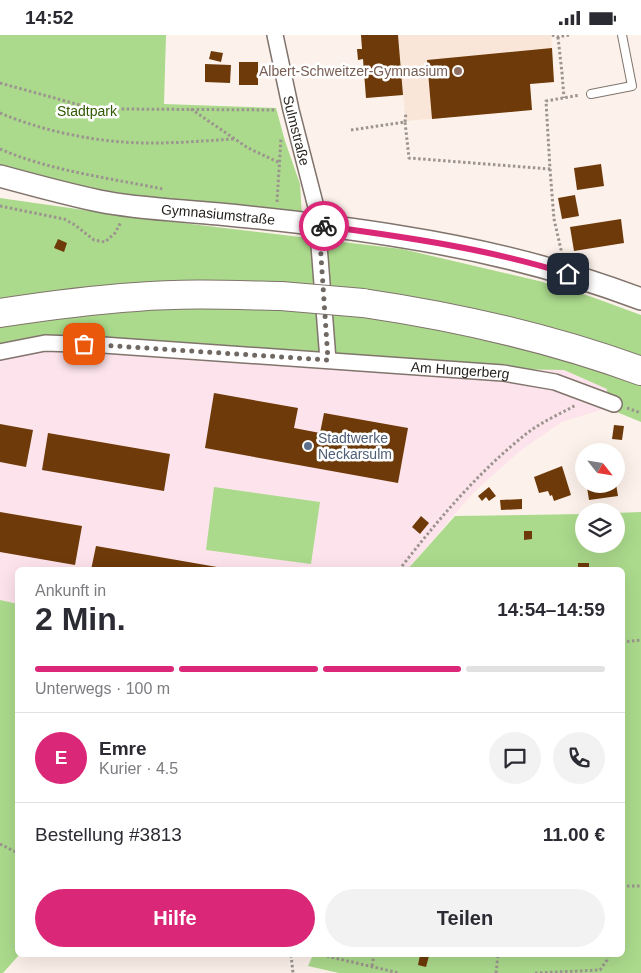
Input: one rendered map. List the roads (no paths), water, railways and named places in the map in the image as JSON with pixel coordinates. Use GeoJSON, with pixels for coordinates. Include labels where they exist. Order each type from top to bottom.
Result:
{"type":"FeatureCollection","features":[{"type":"Feature","properties":{"kind":"highway"},"geometry":{"type":"LineString","coordinates":[[0,313],[54,305],[137,297],[281,296],[363,303],[479,323],[542,339],[641,371]]}},
{"type":"Feature","properties":{"kind":"street","name":"Sulmstraße"},"geometry":{"type":"LineString","coordinates":[[275,35],[319,226]]}},
{"type":"Feature","properties":{"kind":"street","name":"Gymnasiumstraße"},"geometry":{"type":"LineString","coordinates":[[0,176],[82,197],[126,205],[319,226],[402,237],[466,249],[550,268],[641,299]]}},
{"type":"Feature","properties":{"kind":"street"},"geometry":{"type":"LineString","coordinates":[[319,226],[328,360]]}},
{"type":"Feature","properties":{"kind":"street","name":"Am Hungerberg"},"geometry":{"type":"LineString","coordinates":[[0,352],[45,343],[103,345],[503,373],[555,382],[614,404]]}},
{"type":"Feature","properties":{"kind":"lane"},"geometry":{"type":"LineString","coordinates":[[591,94],[632,86],[622,35]]}},
{"type":"Feature","properties":{"kind":"place","name":"Albert-Schweitzer-Gymnasium"},"geometry":{"type":"Point","coordinates":[458,71]}},
{"type":"Feature","properties":{"kind":"place","name":"Stadtwerke Neckarsulm"},"geometry":{"type":"Point","coordinates":[308,446]}},
{"type":"Feature","properties":{"kind":"park label","name":"Stadtpark"},"geometry":{"type":"Point","coordinates":[87,111]}}]}
